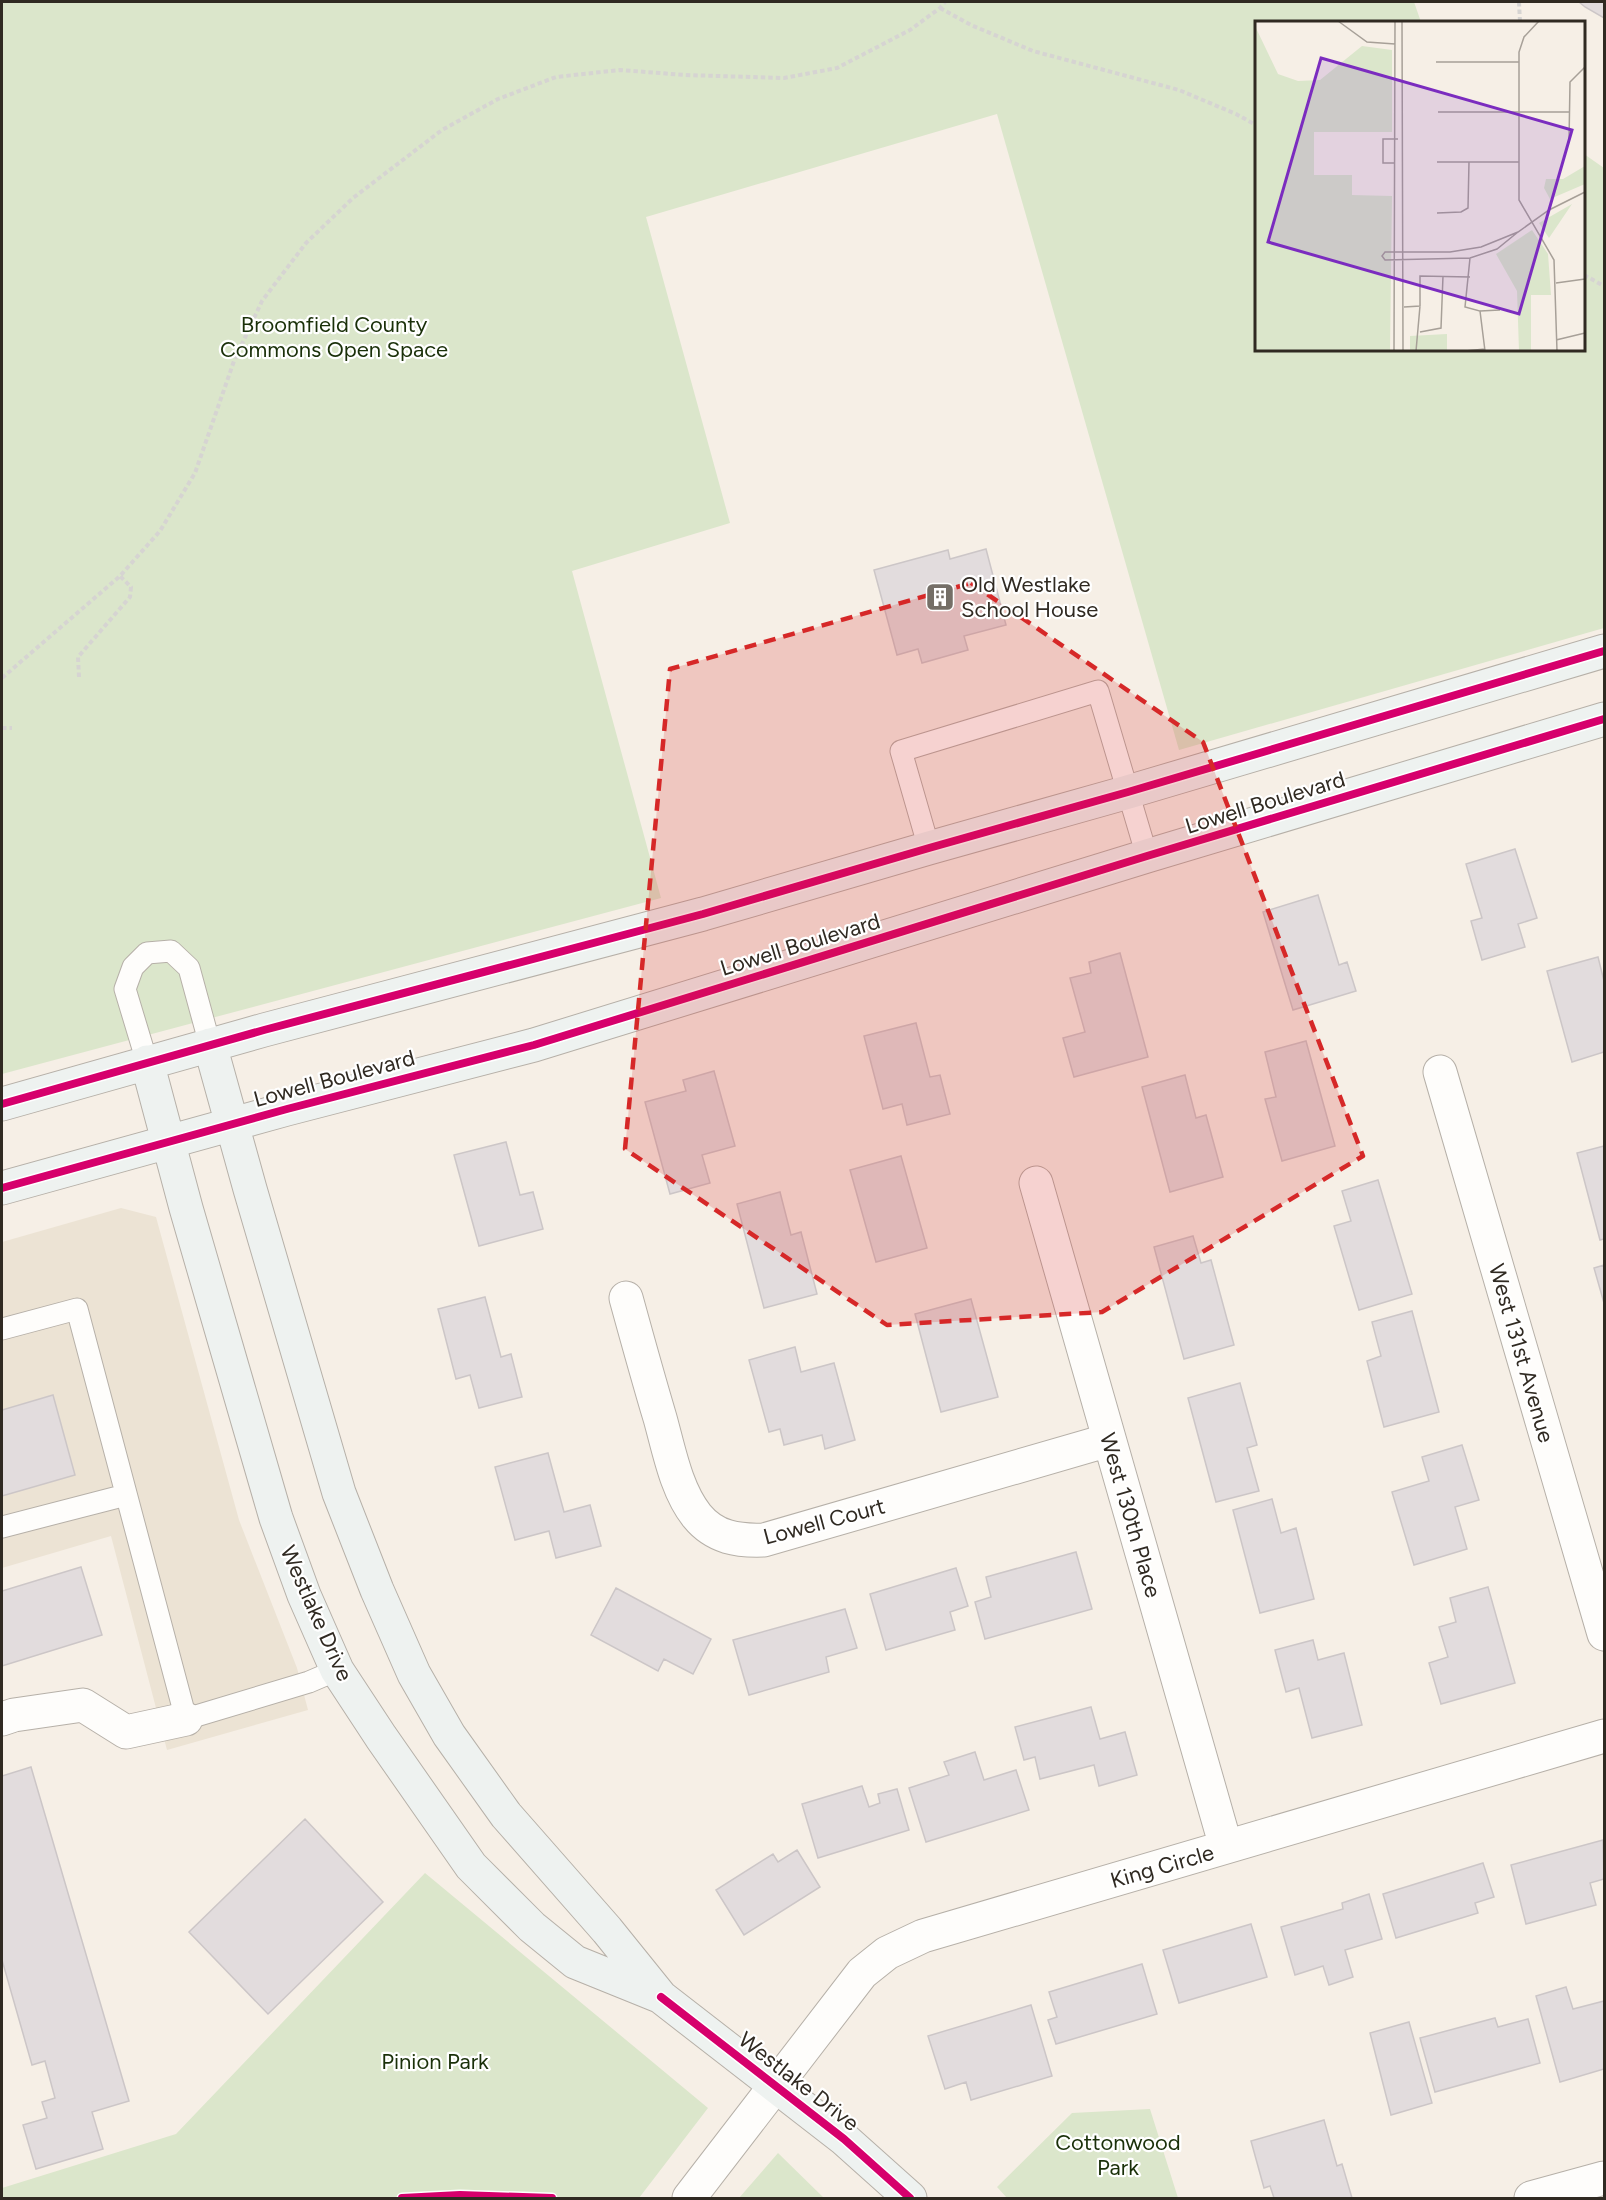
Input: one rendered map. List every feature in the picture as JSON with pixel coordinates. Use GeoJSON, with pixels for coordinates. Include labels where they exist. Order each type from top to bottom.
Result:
{"type":"FeatureCollection","features":[{"type":"Feature","properties":{"kind":"main road"},"geometry":{"type":"LineString","coordinates":[[2,1104],[147,1062],[692,917],[1128,792],[1605,651]]}},
{"type":"Feature","properties":{"kind":"main road","name":"Lowell Boulevard"},"geometry":{"type":"LineString","coordinates":[[2,1188],[168,1141],[534,1045],[1147,856],[1605,719]]}},
{"type":"Feature","properties":{"kind":"main road","name":"Westlake Drive"},"geometry":{"type":"LineString","coordinates":[[210,1045],[339,1492],[377,1590],[414,1674],[449,1736],[506,1815],[607,1930],[661,1997],[844,2139],[910,2199]]}},
{"type":"Feature","properties":{"kind":"main road","name":"Westlake Drive"},"geometry":{"type":"LineString","coordinates":[[147,1062],[186,1208],[276,1518],[304,1595],[337,1670],[471,1866],[532,1927],[575,1962],[661,1997]]}},
{"type":"Feature","properties":{"kind":"street","name":"West 131st Avenue"},"geometry":{"type":"LineString","coordinates":[[1440,1072],[1605,1634]]}},
{"type":"Feature","properties":{"kind":"street","name":"West 130th Place"},"geometry":{"type":"LineString","coordinates":[[1036,1183],[1226,1847]]}},
{"type":"Feature","properties":{"kind":"street","name":"Lowell Court"},"geometry":{"type":"LineString","coordinates":[[626,1298],[666,1440],[685,1496],[698,1518],[721,1535],[740,1541],[764,1540],[1109,1440]]}},
{"type":"Feature","properties":{"kind":"street"},"geometry":{"type":"LineString","coordinates":[[2,1719],[14,1715],[83,1705],[126,1732],[186,1719]]}},
{"type":"Feature","properties":{"kind":"street","name":"King Circle"},"geometry":{"type":"LineString","coordinates":[[688,2199],[862,1973],[887,1953],[923,1936],[1605,1736]]}},
{"type":"Feature","properties":{"kind":"street"},"geometry":{"type":"LineString","coordinates":[[1531,2199],[1605,2178]]}},
{"type":"Feature","properties":{"kind":"lane"},"geometry":{"type":"LineString","coordinates":[[929,848],[901,751],[1098,691],[1147,856]]}},
{"type":"Feature","properties":{"kind":"lane"},"geometry":{"type":"LineString","coordinates":[[147,1062],[125,990],[134,967],[147,953],[171,951],[189,968],[210,1045]]}},
{"type":"Feature","properties":{"kind":"lane"},"geometry":{"type":"LineString","coordinates":[[2,1329],[77,1309],[186,1719],[309,1682],[337,1670]]}},
{"type":"Feature","properties":{"kind":"lane"},"geometry":{"type":"LineString","coordinates":[[2,1527],[126,1495]]}},
{"type":"Feature","properties":{"kind":"path"},"geometry":{"type":"LineString","coordinates":[[2,678],[120,576],[160,531],[195,473],[234,361],[262,301],[306,243],[353,198],[442,130],[498,99],[556,77],[620,70],[685,75],[784,78],[837,68],[910,30],[945,2]]}},
{"type":"Feature","properties":{"kind":"path"},"geometry":{"type":"LineString","coordinates":[[1520,2],[1520,21]]}},
{"type":"Feature","properties":{"kind":"path"},"geometry":{"type":"LineString","coordinates":[[940,8],[971,25],[1033,51],[1179,90],[1255,124]]}},
{"type":"Feature","properties":{"kind":"path"},"geometry":{"type":"LineString","coordinates":[[1585,276],[1605,286]]}},
{"type":"Feature","properties":{"kind":"path"},"geometry":{"type":"LineString","coordinates":[[79,677],[78,657],[130,597],[131,587],[120,576]]}},
{"type":"Feature","properties":{"kind":"path"},"geometry":{"type":"LineString","coordinates":[[2,728],[12,728]]}},
{"type":"Feature","properties":{"kind":"highlighted area"},"geometry":{"type":"Polygon","coordinates":[[[971,583],[1203,742],[1363,1156],[1102,1312],[887,1325],[625,1149],[670,669],[971,583]]]}},
{"type":"Feature","properties":{"kind":"shaded area"},"geometry":{"type":"Polygon","coordinates":[[[121,1208],[156,1217],[239,1520],[297,1668],[308,1710],[167,1750],[111,1536],[2,1568],[2,1242],[121,1208]]]}},
{"type":"Feature","properties":{"kind":"green space","name":"Broomfield County Commons Open Space"},"geometry":{"type":"Polygon","coordinates":[[[2,2],[1414,2],[1421,21],[1255,21],[1255,351],[1585,351],[1585,155],[1604,168],[1604,628],[1179,750],[997,114],[646,217],[730,523],[572,571],[661,898],[2,1074],[2,2]]]}},
{"type":"Feature","properties":{"kind":"green space","name":"Pinion Park"},"geometry":{"type":"Polygon","coordinates":[[[425,1873],[708,2108],[639,2198],[2,2198],[2,2188],[176,2134],[425,1873]]]}},
{"type":"Feature","properties":{"kind":"green space","name":"Cottonwood Park"},"geometry":{"type":"Polygon","coordinates":[[[1150,2109],[1178,2198],[1007,2198],[997,2187],[1072,2113],[1150,2109]]]}},
{"type":"Feature","properties":{"kind":"green space"},"geometry":{"type":"Polygon","coordinates":[[[778,2153],[824,2198],[739,2198],[778,2153]]]}},
{"type":"Feature","properties":{"kind":"building"},"geometry":{"type":"Polygon","coordinates":[[[1579,2],[1604,2],[1604,18],[1585,7],[1579,2]]]}},
{"type":"Feature","properties":{"kind":"building","name":"Old Westlake School House"},"geometry":{"type":"Polygon","coordinates":[[[986,549],[1006,625],[964,636],[968,650],[922,663],[918,649],[897,655],[874,570],[948,550],[950,559],[986,549]]]}},
{"type":"Feature","properties":{"kind":"building"},"geometry":{"type":"Polygon","coordinates":[[[1515,849],[1537,918],[1518,924],[1525,947],[1482,960],[1471,921],[1482,918],[1466,864],[1515,849]]]}},
{"type":"Feature","properties":{"kind":"building"},"geometry":{"type":"Polygon","coordinates":[[[1318,895],[1339,965],[1347,962],[1356,991],[1293,1010],[1263,912],[1318,895]]]}},
{"type":"Feature","properties":{"kind":"building"},"geometry":{"type":"Polygon","coordinates":[[[1120,953],[1148,1057],[1074,1077],[1063,1038],[1085,1032],[1070,978],[1091,973],[1089,962],[1120,953]]]}},
{"type":"Feature","properties":{"kind":"building"},"geometry":{"type":"Polygon","coordinates":[[[1598,957],[1604,981],[1604,1052],[1572,1062],[1547,971],[1598,957]]]}},
{"type":"Feature","properties":{"kind":"building"},"geometry":{"type":"Polygon","coordinates":[[[916,1023],[930,1077],[940,1075],[950,1114],[907,1125],[902,1104],[883,1109],[864,1036],[916,1023]]]}},
{"type":"Feature","properties":{"kind":"building"},"geometry":{"type":"Polygon","coordinates":[[[1306,1041],[1335,1146],[1282,1161],[1265,1099],[1276,1097],[1265,1052],[1306,1041]]]}},
{"type":"Feature","properties":{"kind":"building"},"geometry":{"type":"Polygon","coordinates":[[[714,1071],[735,1146],[702,1155],[710,1183],[670,1194],[645,1102],[686,1091],[683,1080],[714,1071]]]}},
{"type":"Feature","properties":{"kind":"building"},"geometry":{"type":"Polygon","coordinates":[[[1185,1075],[1196,1118],[1206,1115],[1223,1177],[1170,1192],[1142,1087],[1185,1075]]]}},
{"type":"Feature","properties":{"kind":"building"},"geometry":{"type":"Polygon","coordinates":[[[506,1142],[520,1195],[533,1192],[543,1229],[479,1246],[454,1155],[506,1142]]]}},
{"type":"Feature","properties":{"kind":"building"},"geometry":{"type":"Polygon","coordinates":[[[1604,1146],[1604,1239],[1600,1240],[1577,1153],[1604,1146]]]}},
{"type":"Feature","properties":{"kind":"building"},"geometry":{"type":"Polygon","coordinates":[[[901,1156],[927,1248],[876,1262],[850,1170],[901,1156]]]}},
{"type":"Feature","properties":{"kind":"building"},"geometry":{"type":"Polygon","coordinates":[[[1378,1180],[1412,1294],[1359,1310],[1334,1226],[1351,1221],[1342,1191],[1378,1180]]]}},
{"type":"Feature","properties":{"kind":"building"},"geometry":{"type":"Polygon","coordinates":[[[780,1192],[791,1235],[801,1232],[817,1294],[764,1308],[737,1204],[780,1192]]]}},
{"type":"Feature","properties":{"kind":"building"},"geometry":{"type":"Polygon","coordinates":[[[1193,1236],[1201,1263],[1211,1260],[1234,1345],[1184,1359],[1154,1247],[1193,1236]]]}},
{"type":"Feature","properties":{"kind":"building"},"geometry":{"type":"Polygon","coordinates":[[[1604,1265],[1604,1303],[1594,1268],[1604,1265]]]}},
{"type":"Feature","properties":{"kind":"building"},"geometry":{"type":"Polygon","coordinates":[[[485,1297],[501,1357],[511,1354],[522,1397],[479,1408],[470,1375],[456,1379],[438,1309],[485,1297]]]}},
{"type":"Feature","properties":{"kind":"building"},"geometry":{"type":"Polygon","coordinates":[[[971,1299],[998,1397],[941,1412],[915,1314],[971,1299]]]}},
{"type":"Feature","properties":{"kind":"building"},"geometry":{"type":"Polygon","coordinates":[[[1412,1311],[1439,1412],[1384,1427],[1367,1361],[1381,1356],[1372,1322],[1412,1311]]]}},
{"type":"Feature","properties":{"kind":"building"},"geometry":{"type":"Polygon","coordinates":[[[795,1347],[801,1372],[834,1363],[855,1440],[825,1449],[822,1435],[784,1445],[780,1429],[769,1432],[749,1360],[795,1347]]]}},
{"type":"Feature","properties":{"kind":"building"},"geometry":{"type":"Polygon","coordinates":[[[1240,1383],[1257,1445],[1247,1448],[1259,1491],[1216,1502],[1188,1398],[1240,1383]]]}},
{"type":"Feature","properties":{"kind":"building"},"geometry":{"type":"Polygon","coordinates":[[[53,1395],[75,1475],[2,1496],[2,1410],[53,1395]]]}},
{"type":"Feature","properties":{"kind":"building"},"geometry":{"type":"Polygon","coordinates":[[[1462,1445],[1479,1500],[1455,1507],[1467,1549],[1414,1565],[1392,1492],[1429,1481],[1422,1457],[1462,1445]]]}},
{"type":"Feature","properties":{"kind":"building"},"geometry":{"type":"Polygon","coordinates":[[[548,1453],[564,1512],[590,1505],[601,1546],[556,1558],[549,1531],[515,1540],[495,1467],[548,1453]]]}},
{"type":"Feature","properties":{"kind":"building"},"geometry":{"type":"Polygon","coordinates":[[[1272,1499],[1281,1533],[1296,1528],[1314,1599],[1260,1613],[1233,1510],[1272,1499]]]}},
{"type":"Feature","properties":{"kind":"building"},"geometry":{"type":"Polygon","coordinates":[[[1076,1552],[1092,1609],[985,1639],[975,1602],[991,1597],[986,1577],[1076,1552]]]}},
{"type":"Feature","properties":{"kind":"building"},"geometry":{"type":"Polygon","coordinates":[[[81,1567],[102,1635],[2,1666],[2,1591],[81,1567]]]}},
{"type":"Feature","properties":{"kind":"building"},"geometry":{"type":"Polygon","coordinates":[[[956,1568],[968,1606],[950,1612],[955,1630],[886,1650],[870,1594],[956,1568]]]}},
{"type":"Feature","properties":{"kind":"building"},"geometry":{"type":"Polygon","coordinates":[[[1488,1587],[1515,1683],[1441,1704],[1429,1663],[1448,1657],[1439,1627],[1456,1622],[1450,1598],[1488,1587]]]}},
{"type":"Feature","properties":{"kind":"building"},"geometry":{"type":"Polygon","coordinates":[[[616,1588],[711,1639],[693,1674],[664,1659],[658,1671],[591,1635],[616,1588]]]}},
{"type":"Feature","properties":{"kind":"building"},"geometry":{"type":"Polygon","coordinates":[[[845,1609],[857,1648],[826,1657],[829,1672],[749,1695],[733,1640],[845,1609]]]}},
{"type":"Feature","properties":{"kind":"building"},"geometry":{"type":"Polygon","coordinates":[[[1313,1640],[1318,1660],[1344,1653],[1362,1725],[1312,1738],[1299,1688],[1286,1692],[1275,1650],[1313,1640]]]}},
{"type":"Feature","properties":{"kind":"building"},"geometry":{"type":"Polygon","coordinates":[[[1091,1707],[1100,1739],[1125,1732],[1137,1775],[1099,1786],[1094,1765],[1040,1779],[1035,1757],[1024,1760],[1015,1727],[1091,1707]]]}},
{"type":"Feature","properties":{"kind":"building"},"geometry":{"type":"Polygon","coordinates":[[[975,1752],[984,1780],[1016,1770],[1029,1810],[926,1842],[909,1788],[949,1775],[944,1762],[975,1752]]]}},
{"type":"Feature","properties":{"kind":"building"},"geometry":{"type":"Polygon","coordinates":[[[31,1767],[129,2101],[92,2112],[103,2149],[36,2169],[23,2125],[47,2118],[42,2102],[55,2098],[45,2061],[32,2065],[2,1960],[2,1776],[31,1767]]]}},
{"type":"Feature","properties":{"kind":"building"},"geometry":{"type":"Polygon","coordinates":[[[862,1786],[869,1807],[880,1803],[878,1794],[897,1789],[909,1830],[818,1858],[802,1804],[862,1786]]]}},
{"type":"Feature","properties":{"kind":"building"},"geometry":{"type":"Polygon","coordinates":[[[305,1819],[383,1902],[268,2014],[189,1932],[305,1819]]]}},
{"type":"Feature","properties":{"kind":"building"},"geometry":{"type":"Polygon","coordinates":[[[1603,1840],[1604,1879],[1590,1883],[1596,1905],[1526,1924],[1511,1865],[1603,1840]]]}},
{"type":"Feature","properties":{"kind":"building"},"geometry":{"type":"Polygon","coordinates":[[[797,1850],[820,1887],[744,1935],[716,1890],[773,1854],[778,1862],[797,1850]]]}},
{"type":"Feature","properties":{"kind":"building"},"geometry":{"type":"Polygon","coordinates":[[[1483,1863],[1494,1897],[1475,1903],[1478,1913],[1396,1938],[1383,1894],[1483,1863]]]}},
{"type":"Feature","properties":{"kind":"building"},"geometry":{"type":"Polygon","coordinates":[[[1369,1894],[1382,1939],[1345,1950],[1353,1977],[1329,1985],[1323,1966],[1295,1975],[1281,1927],[1343,1909],[1342,1903],[1369,1894]]]}},
{"type":"Feature","properties":{"kind":"building"},"geometry":{"type":"Polygon","coordinates":[[[1251,1924],[1267,1977],[1179,2003],[1163,1950],[1251,1924]]]}},
{"type":"Feature","properties":{"kind":"building"},"geometry":{"type":"Polygon","coordinates":[[[1142,1964],[1157,2014],[1056,2044],[1048,2020],[1057,2017],[1049,1992],[1142,1964]]]}},
{"type":"Feature","properties":{"kind":"building"},"geometry":{"type":"Polygon","coordinates":[[[1566,1987],[1573,2009],[1604,2001],[1604,2069],[1560,2082],[1536,1996],[1566,1987]]]}},
{"type":"Feature","properties":{"kind":"building"},"geometry":{"type":"Polygon","coordinates":[[[1031,2005],[1052,2076],[971,2100],[966,2082],[945,2089],[928,2036],[1031,2005]]]}},
{"type":"Feature","properties":{"kind":"building"},"geometry":{"type":"Polygon","coordinates":[[[1495,2018],[1498,2027],[1528,2019],[1540,2063],[1435,2092],[1420,2038],[1495,2018]]]}},
{"type":"Feature","properties":{"kind":"building"},"geometry":{"type":"Polygon","coordinates":[[[1409,2022],[1432,2103],[1391,2115],[1370,2033],[1409,2022]]]}},
{"type":"Feature","properties":{"kind":"building"},"geometry":{"type":"Polygon","coordinates":[[[1324,2120],[1337,2166],[1342,2164],[1352,2198],[1274,2198],[1270,2186],[1264,2188],[1251,2141],[1324,2120]]]}},
{"type":"Feature","properties":{"kind":"cycle path"},"geometry":{"type":"LineString","coordinates":[[2,1104],[264,1030],[703,914],[1128,792],[1604,651]]}},
{"type":"Feature","properties":{"kind":"cycle path"},"geometry":{"type":"LineString","coordinates":[[2,1188],[287,1109],[534,1045],[1147,856],[1604,719]]}},
{"type":"Feature","properties":{"kind":"cycle path"},"geometry":{"type":"LineString","coordinates":[[661,1997],[844,2139],[910,2198]]}},
{"type":"Feature","properties":{"kind":"cycle path"},"geometry":{"type":"LineString","coordinates":[[402,2198],[460,2195],[552,2198]]}},
{"type":"Feature","properties":{"kind":"place","name":"Old Westlake School House"},"geometry":{"type":"Point","coordinates":[940,597]}}]}
